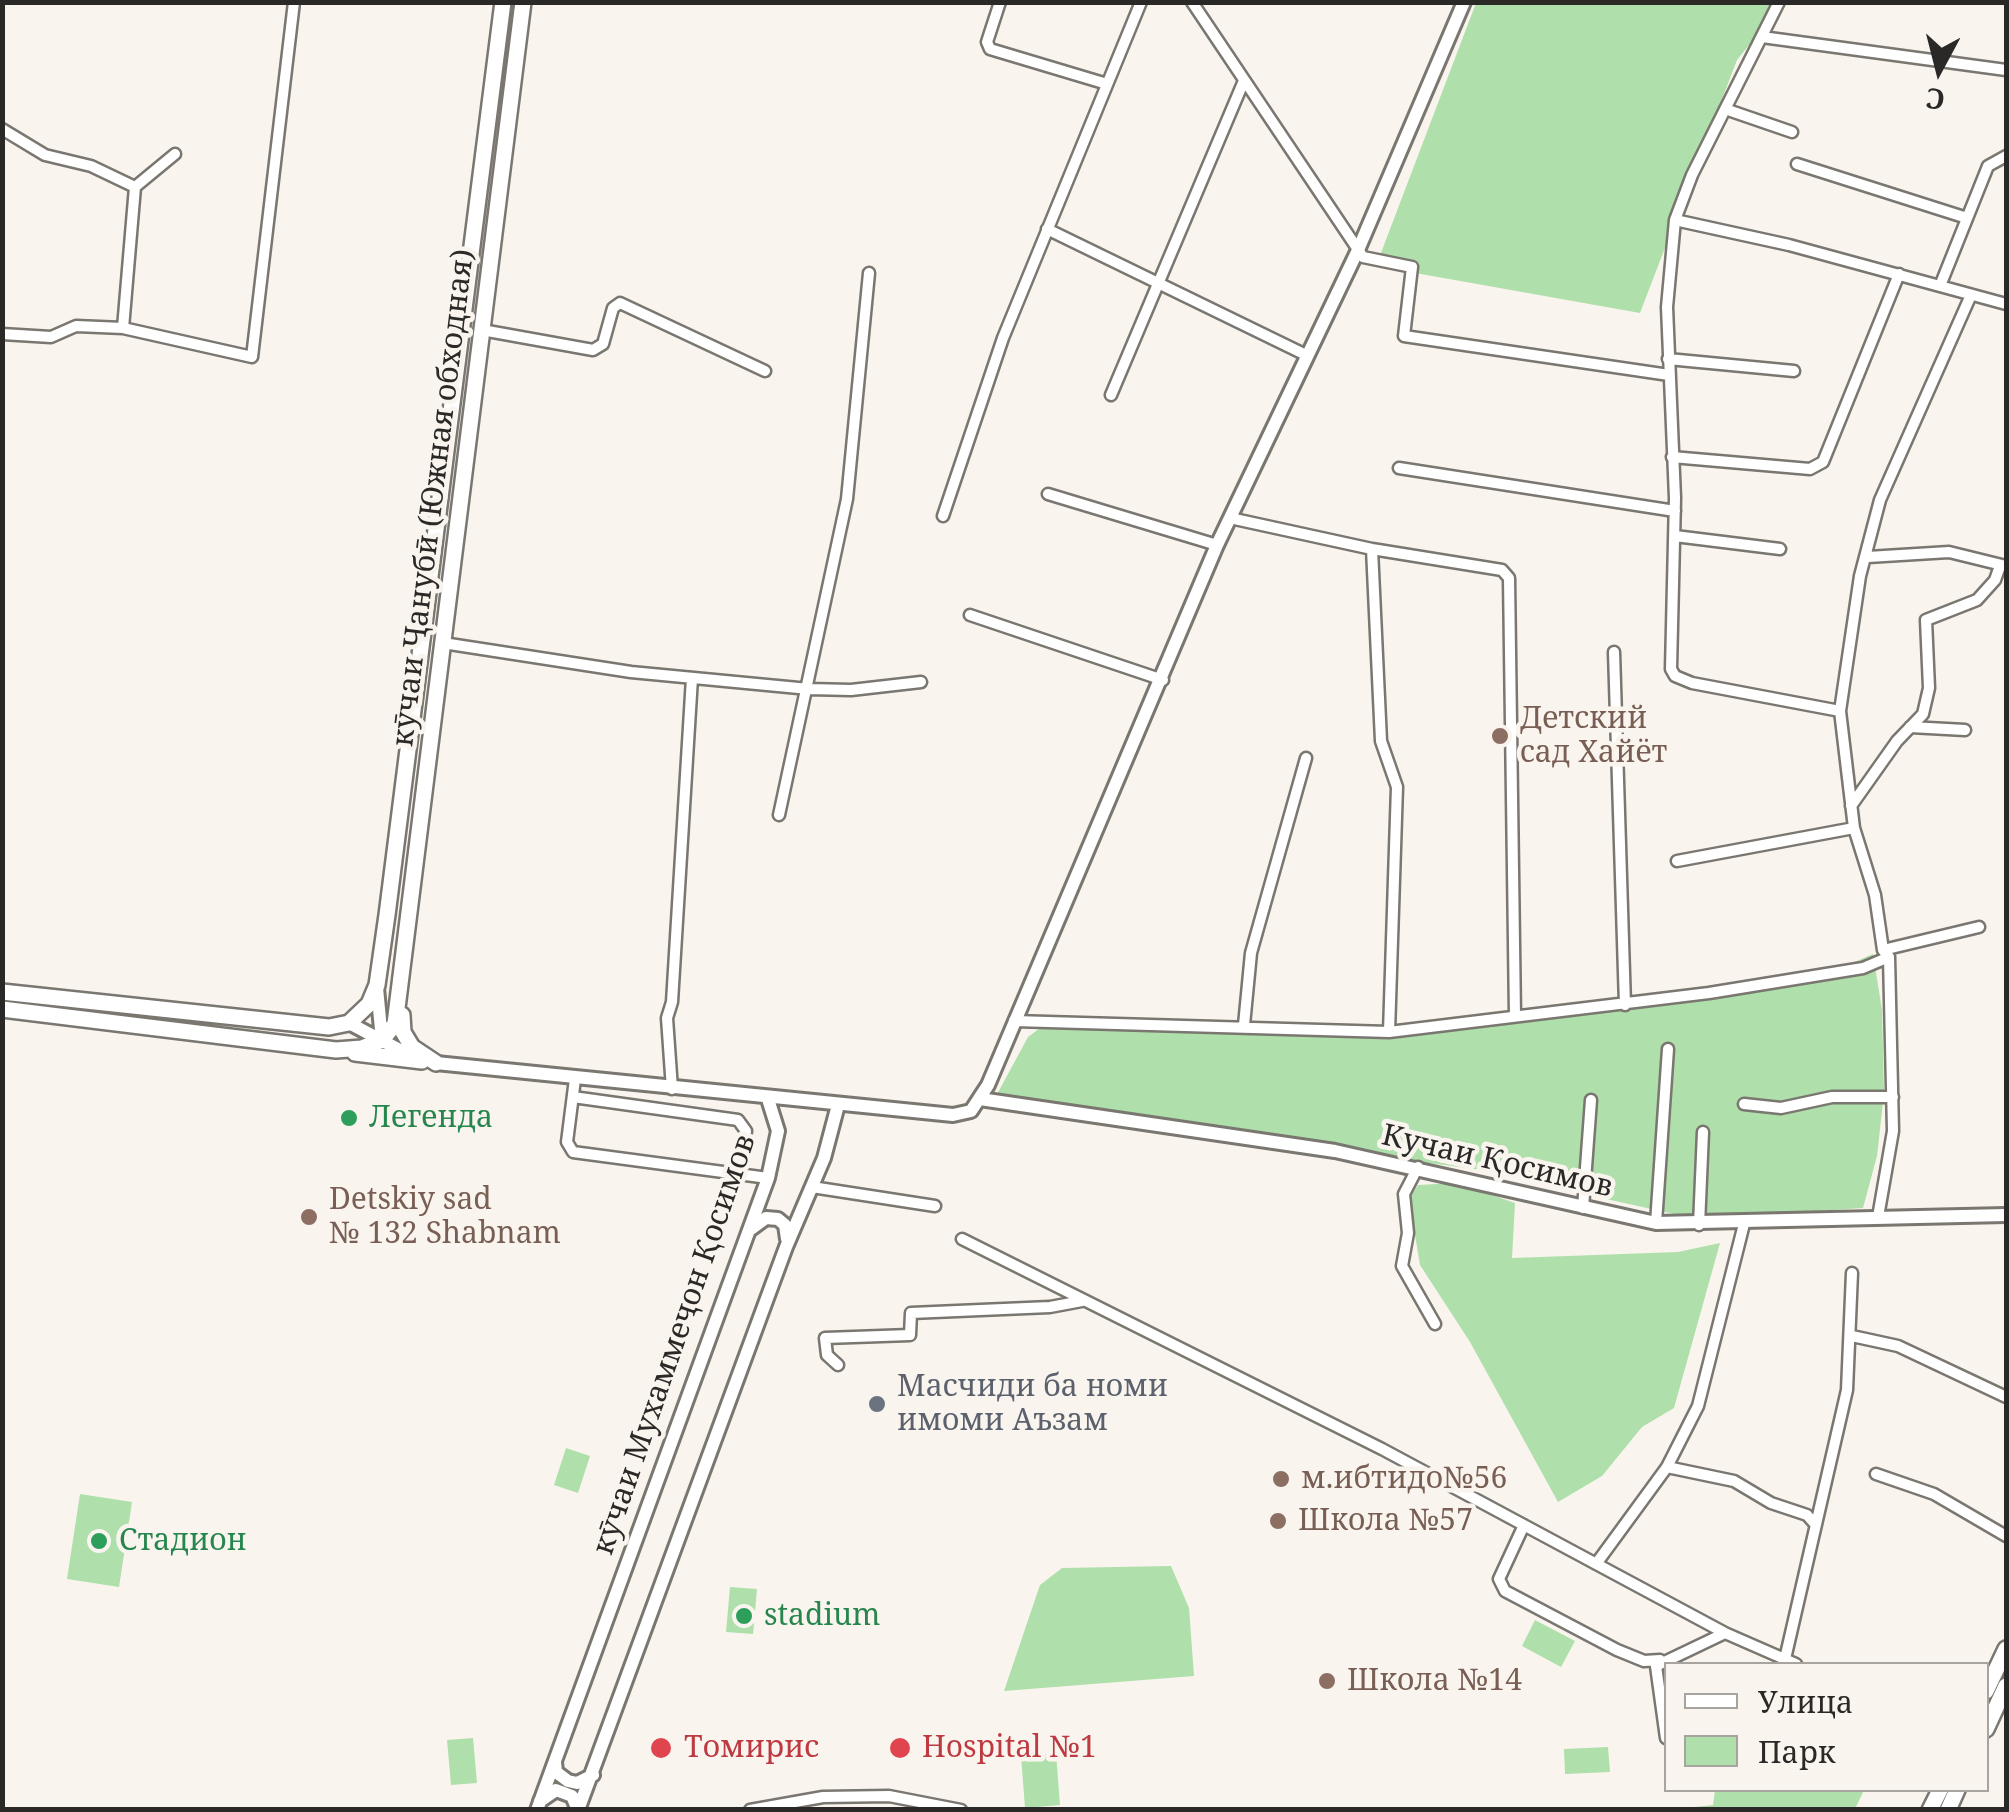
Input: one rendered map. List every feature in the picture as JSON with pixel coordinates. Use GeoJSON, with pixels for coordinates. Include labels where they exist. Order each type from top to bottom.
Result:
{"type":"FeatureCollection","features":[{"type":"Feature","properties":{"kind":"main road","name":"кӯчаи Ҷанубӣ (Южная обходная)"},"geometry":{"type":"LineString","coordinates":[[377,985],[503,2]]}},
{"type":"Feature","properties":{"kind":"main road","name":"кӯчаи Ҷанубӣ (Южная обходная)"},"geometry":{"type":"LineString","coordinates":[[401,1001],[523,2]]}},
{"type":"Feature","properties":{"kind":"main road"},"geometry":{"type":"LineString","coordinates":[[349,1023],[369,1004],[377,985]]}},
{"type":"Feature","properties":{"kind":"main road","name":"кӯчаи Мухаммеҷон Қосимов"},"geometry":{"type":"LineString","coordinates":[[2,992],[329,1028],[349,1023]]}},
{"type":"Feature","properties":{"kind":"main road"},"geometry":{"type":"LineString","coordinates":[[336,1050],[362,1048],[382,1040],[395,1024],[401,1001]]}},
{"type":"Feature","properties":{"kind":"main road"},"geometry":{"type":"LineString","coordinates":[[401,1001],[402,1032],[429,1062]]}},
{"type":"Feature","properties":{"kind":"main road"},"geometry":{"type":"LineString","coordinates":[[2,1010],[429,1062]]}},
{"type":"Feature","properties":{"kind":"main road"},"geometry":{"type":"LineString","coordinates":[[1989,1685],[2006,1649]]}},
{"type":"Feature","properties":{"kind":"main road"},"geometry":{"type":"LineString","coordinates":[[1989,1723],[2006,1686]]}},
{"type":"Feature","properties":{"kind":"street"},"geometry":{"type":"LineString","coordinates":[[2,334],[51,337],[66,327],[122,328],[252,357],[294,2]]}},
{"type":"Feature","properties":{"kind":"street"},"geometry":{"type":"LineString","coordinates":[[1000,2],[986,42],[990,49],[1107,84]]}},
{"type":"Feature","properties":{"kind":"street"},"geometry":{"type":"LineString","coordinates":[[943,516],[1003,338],[1141,2]]}},
{"type":"Feature","properties":{"kind":"street"},"geometry":{"type":"LineString","coordinates":[[1192,2],[1242,83],[1363,257],[1412,266],[1402,328],[1408,339],[1669,374]]}},
{"type":"Feature","properties":{"kind":"street"},"geometry":{"type":"LineString","coordinates":[[768,1099],[953,1115],[971,1111],[980,1099],[1218,545],[1358,250],[1464,2]]}},
{"type":"Feature","properties":{"kind":"street"},"geometry":{"type":"LineString","coordinates":[[1779,2],[1692,174],[1676,220],[1667,307],[1675,511],[1670,598],[1675,676],[1840,711]]}},
{"type":"Feature","properties":{"kind":"street"},"geometry":{"type":"LineString","coordinates":[[1762,37],[2006,70]]}},
{"type":"Feature","properties":{"kind":"street"},"geometry":{"type":"LineString","coordinates":[[1111,395],[1242,83]]}},
{"type":"Feature","properties":{"kind":"street"},"geometry":{"type":"LineString","coordinates":[[1725,109],[1792,132]]}},
{"type":"Feature","properties":{"kind":"street"},"geometry":{"type":"LineString","coordinates":[[2,129],[44,155],[91,166],[135,187]]}},
{"type":"Feature","properties":{"kind":"street"},"geometry":{"type":"LineString","coordinates":[[122,328],[135,187],[175,154]]}},
{"type":"Feature","properties":{"kind":"street"},"geometry":{"type":"LineString","coordinates":[[1940,286],[1988,166],[2006,156]]}},
{"type":"Feature","properties":{"kind":"street"},"geometry":{"type":"LineString","coordinates":[[1797,164],[1967,218]]}},
{"type":"Feature","properties":{"kind":"street"},"geometry":{"type":"LineString","coordinates":[[1676,220],[2006,304]]}},
{"type":"Feature","properties":{"kind":"street"},"geometry":{"type":"LineString","coordinates":[[1047,229],[1306,355]]}},
{"type":"Feature","properties":{"kind":"street"},"geometry":{"type":"LineString","coordinates":[[779,815],[847,499],[869,272]]}},
{"type":"Feature","properties":{"kind":"street"},"geometry":{"type":"LineString","coordinates":[[1672,457],[1810,469],[1823,462],[1900,274]]}},
{"type":"Feature","properties":{"kind":"street"},"geometry":{"type":"LineString","coordinates":[[1878,1217],[1893,1131],[1886,953],[1876,896],[1854,828],[1840,711],[1860,576],[1880,500],[1970,295]]}},
{"type":"Feature","properties":{"kind":"street"},"geometry":{"type":"LineString","coordinates":[[482,330],[592,350],[602,344],[613,308],[620,303],[765,370]]}},
{"type":"Feature","properties":{"kind":"street"},"geometry":{"type":"LineString","coordinates":[[1668,359],[1794,372]]}},
{"type":"Feature","properties":{"kind":"street"},"geometry":{"type":"LineString","coordinates":[[1399,468],[1675,511]]}},
{"type":"Feature","properties":{"kind":"street"},"geometry":{"type":"LineString","coordinates":[[1048,494],[1218,545]]}},
{"type":"Feature","properties":{"kind":"street"},"geometry":{"type":"LineString","coordinates":[[1230,518],[1372,549],[1502,570],[1512,586],[1509,820],[1515,1016]]}},
{"type":"Feature","properties":{"kind":"street"},"geometry":{"type":"LineString","coordinates":[[1675,536],[1780,549]]}},
{"type":"Feature","properties":{"kind":"street"},"geometry":{"type":"LineString","coordinates":[[1372,549],[1381,741],[1397,787],[1389,1032]]}},
{"type":"Feature","properties":{"kind":"street"},"geometry":{"type":"LineString","coordinates":[[1852,806],[1923,714],[1928,698],[1926,620],[1977,600],[2003,566],[1949,552],[1868,557]]}},
{"type":"Feature","properties":{"kind":"street"},"geometry":{"type":"LineString","coordinates":[[970,615],[1163,680]]}},
{"type":"Feature","properties":{"kind":"street"},"geometry":{"type":"LineString","coordinates":[[443,643],[692,678],[809,689],[882,688],[921,682]]}},
{"type":"Feature","properties":{"kind":"street"},"geometry":{"type":"LineString","coordinates":[[1614,652],[1626,1005]]}},
{"type":"Feature","properties":{"kind":"street"},"geometry":{"type":"LineString","coordinates":[[672,1090],[668,1018],[692,678]]}},
{"type":"Feature","properties":{"kind":"street"},"geometry":{"type":"LineString","coordinates":[[1910,728],[1965,730]]}},
{"type":"Feature","properties":{"kind":"street"},"geometry":{"type":"LineString","coordinates":[[1244,1025],[1251,953],[1306,758]]}},
{"type":"Feature","properties":{"kind":"street"},"geometry":{"type":"LineString","coordinates":[[1676,862],[1854,828]]}},
{"type":"Feature","properties":{"kind":"street"},"geometry":{"type":"LineString","coordinates":[[1014,1021],[1389,1032],[1626,1005],[1864,968],[1886,953],[1979,927]]}},
{"type":"Feature","properties":{"kind":"street"},"geometry":{"type":"LineString","coordinates":[[377,985],[382,1040]]}},
{"type":"Feature","properties":{"kind":"street","name":"кӯчаи Мухаммеҷон Қосимов"},"geometry":{"type":"LineString","coordinates":[[349,1023],[429,1062],[768,1099],[778,1131],[768,1178],[538,1805]]}},
{"type":"Feature","properties":{"kind":"street"},"geometry":{"type":"LineString","coordinates":[[1656,1222],[1668,1049]]}},
{"type":"Feature","properties":{"kind":"street"},"geometry":{"type":"LineString","coordinates":[[575,1079],[567,1142],[573,1152],[768,1178]]}},
{"type":"Feature","properties":{"kind":"street"},"geometry":{"type":"LineString","coordinates":[[573,1096],[738,1120],[746,1131],[741,1174]]}},
{"type":"Feature","properties":{"kind":"street"},"geometry":{"type":"LineString","coordinates":[[1744,1104],[1781,1108],[1832,1097],[1893,1097]]}},
{"type":"Feature","properties":{"kind":"street","name":"Кучаи Қосимов"},"geometry":{"type":"LineString","coordinates":[[980,1099],[1418,1167],[1656,1222],[1744,1224],[2006,1214]]}},
{"type":"Feature","properties":{"kind":"street"},"geometry":{"type":"LineString","coordinates":[[1583,1208],[1591,1100]]}},
{"type":"Feature","properties":{"kind":"street"},"geometry":{"type":"LineString","coordinates":[[578,1810],[812,1186],[838,1105]]}},
{"type":"Feature","properties":{"kind":"street"},"geometry":{"type":"LineString","coordinates":[[1699,1225],[1703,1132]]}},
{"type":"Feature","properties":{"kind":"street"},"geometry":{"type":"LineString","coordinates":[[1418,1167],[1404,1194],[1408,1233],[1402,1266],[1434,1324]]}},
{"type":"Feature","properties":{"kind":"street"},"geometry":{"type":"LineString","coordinates":[[812,1186],[934,1206]]}},
{"type":"Feature","properties":{"kind":"street"},"geometry":{"type":"LineString","coordinates":[[749,1231],[766,1218],[778,1219],[785,1224],[786,1247]]}},
{"type":"Feature","properties":{"kind":"street"},"geometry":{"type":"LineString","coordinates":[[1596,1564],[1668,1468],[1698,1406],[1744,1224]]}},
{"type":"Feature","properties":{"kind":"street"},"geometry":{"type":"LineString","coordinates":[[962,1239],[1382,1449],[1725,1633],[1790,1662],[1816,1525],[1848,1390],[1852,1273]]}},
{"type":"Feature","properties":{"kind":"street"},"geometry":{"type":"LineString","coordinates":[[838,1364],[826,1354],[825,1338],[910,1335],[912,1313],[1050,1308],[1083,1301]]}},
{"type":"Feature","properties":{"kind":"street"},"geometry":{"type":"LineString","coordinates":[[1852,1336],[1898,1346],[2006,1397]]}},
{"type":"Feature","properties":{"kind":"street"},"geometry":{"type":"LineString","coordinates":[[1668,1468],[1734,1482],[1771,1503],[1808,1515],[1816,1525]]}},
{"type":"Feature","properties":{"kind":"street"},"geometry":{"type":"LineString","coordinates":[[1876,1474],[1934,1494],[2006,1536]]}},
{"type":"Feature","properties":{"kind":"street"},"geometry":{"type":"LineString","coordinates":[[1524,1525],[1499,1579],[1505,1591],[1617,1650],[1644,1660],[1660,1660],[1725,1633]]}},
{"type":"Feature","properties":{"kind":"street"},"geometry":{"type":"LineString","coordinates":[[1660,1660],[1656,1666],[1664,1724]]}},
{"type":"Feature","properties":{"kind":"street"},"geometry":{"type":"LineString","coordinates":[[555,1762],[556,1772],[568,1781],[584,1782],[594,1774]]}},
{"type":"Feature","properties":{"kind":"street"},"geometry":{"type":"LineString","coordinates":[[538,1805],[556,1790],[572,1796],[578,1810]]}},
{"type":"Feature","properties":{"kind":"street"},"geometry":{"type":"LineString","coordinates":[[750,1810],[822,1797],[889,1796],[961,1810]]}},
{"type":"Feature","properties":{"kind":"green space"},"geometry":{"type":"Polygon","coordinates":[[[1476,3],[1775,3],[1762,29],[1737,60],[1640,313],[1376,266],[1476,3]]]}},
{"type":"Feature","properties":{"kind":"green space"},"geometry":{"type":"Polygon","coordinates":[[[1873,954],[1882,1010],[1884,1093],[1877,1156],[1863,1208],[1697,1219],[1597,1197],[1553,1179],[1335,1151],[995,1098],[1028,1037],[1048,1022],[1384,1031],[1843,967],[1873,954]]]}},
{"type":"Feature","properties":{"kind":"green space"},"geometry":{"type":"Polygon","coordinates":[[[1457,1183],[1515,1203],[1512,1258],[1678,1252],[1720,1243],[1674,1408],[1642,1427],[1602,1476],[1558,1502],[1470,1342],[1420,1265],[1409,1199],[1418,1185],[1457,1183]]]}},
{"type":"Feature","properties":{"kind":"green space"},"geometry":{"type":"Polygon","coordinates":[[[566,1448],[590,1456],[578,1493],[554,1485],[566,1448]]]}},
{"type":"Feature","properties":{"kind":"green space","name":"Стадион"},"geometry":{"type":"Polygon","coordinates":[[[80,1494],[132,1502],[119,1587],[67,1579],[80,1494]]]}},
{"type":"Feature","properties":{"kind":"green space"},"geometry":{"type":"Polygon","coordinates":[[[1171,1566],[1189,1608],[1194,1676],[1004,1691],[1040,1585],[1062,1568],[1171,1566]]]}},
{"type":"Feature","properties":{"kind":"green space"},"geometry":{"type":"Polygon","coordinates":[[[730,1587],[757,1589],[753,1634],[726,1632],[730,1587]]]}},
{"type":"Feature","properties":{"kind":"green space"},"geometry":{"type":"Polygon","coordinates":[[[1535,1620],[1575,1641],[1561,1667],[1522,1646],[1535,1620]]]}},
{"type":"Feature","properties":{"kind":"green space"},"geometry":{"type":"Polygon","coordinates":[[[473,1738],[477,1783],[451,1785],[447,1740],[473,1738]]]}},
{"type":"Feature","properties":{"kind":"green space"},"geometry":{"type":"Polygon","coordinates":[[[1608,1747],[1610,1772],[1565,1774],[1564,1749],[1608,1747]]]}},
{"type":"Feature","properties":{"kind":"green space"},"geometry":{"type":"Polygon","coordinates":[[[1056,1753],[1060,1805],[1025,1808],[1021,1756],[1056,1753]]]}},
{"type":"Feature","properties":{"kind":"green space"},"geometry":{"type":"Polygon","coordinates":[[[1715,1792],[1863,1792],[1855,1809],[1675,1809],[1713,1805],[1715,1792]]]}},
{"type":"Feature","properties":{"kind":"place","name":"Детский сад Хайёт"},"geometry":{"type":"Point","coordinates":[1500,736]}},
{"type":"Feature","properties":{"kind":"place","name":"Легенда"},"geometry":{"type":"Point","coordinates":[349,1118]}},
{"type":"Feature","properties":{"kind":"place","name":"Detskiy sad № 132 Shabnam"},"geometry":{"type":"Point","coordinates":[309,1217]}},
{"type":"Feature","properties":{"kind":"place","name":"Масчиди ба номи имоми Аъзам"},"geometry":{"type":"Point","coordinates":[877,1404]}},
{"type":"Feature","properties":{"kind":"place","name":"м.ибтидо№56"},"geometry":{"type":"Point","coordinates":[1281,1479]}},
{"type":"Feature","properties":{"kind":"place","name":"Школа №57"},"geometry":{"type":"Point","coordinates":[1278,1521]}},
{"type":"Feature","properties":{"kind":"place","name":"Стадион"},"geometry":{"type":"Point","coordinates":[99,1541]}},
{"type":"Feature","properties":{"kind":"place","name":"stadium"},"geometry":{"type":"Point","coordinates":[744,1616]}},
{"type":"Feature","properties":{"kind":"place","name":"Школа №14"},"geometry":{"type":"Point","coordinates":[1327,1681]}},
{"type":"Feature","properties":{"kind":"place","name":"Томирис"},"geometry":{"type":"Point","coordinates":[661,1748]}},
{"type":"Feature","properties":{"kind":"place","name":"Hospital №1"},"geometry":{"type":"Point","coordinates":[900,1748]}}]}
